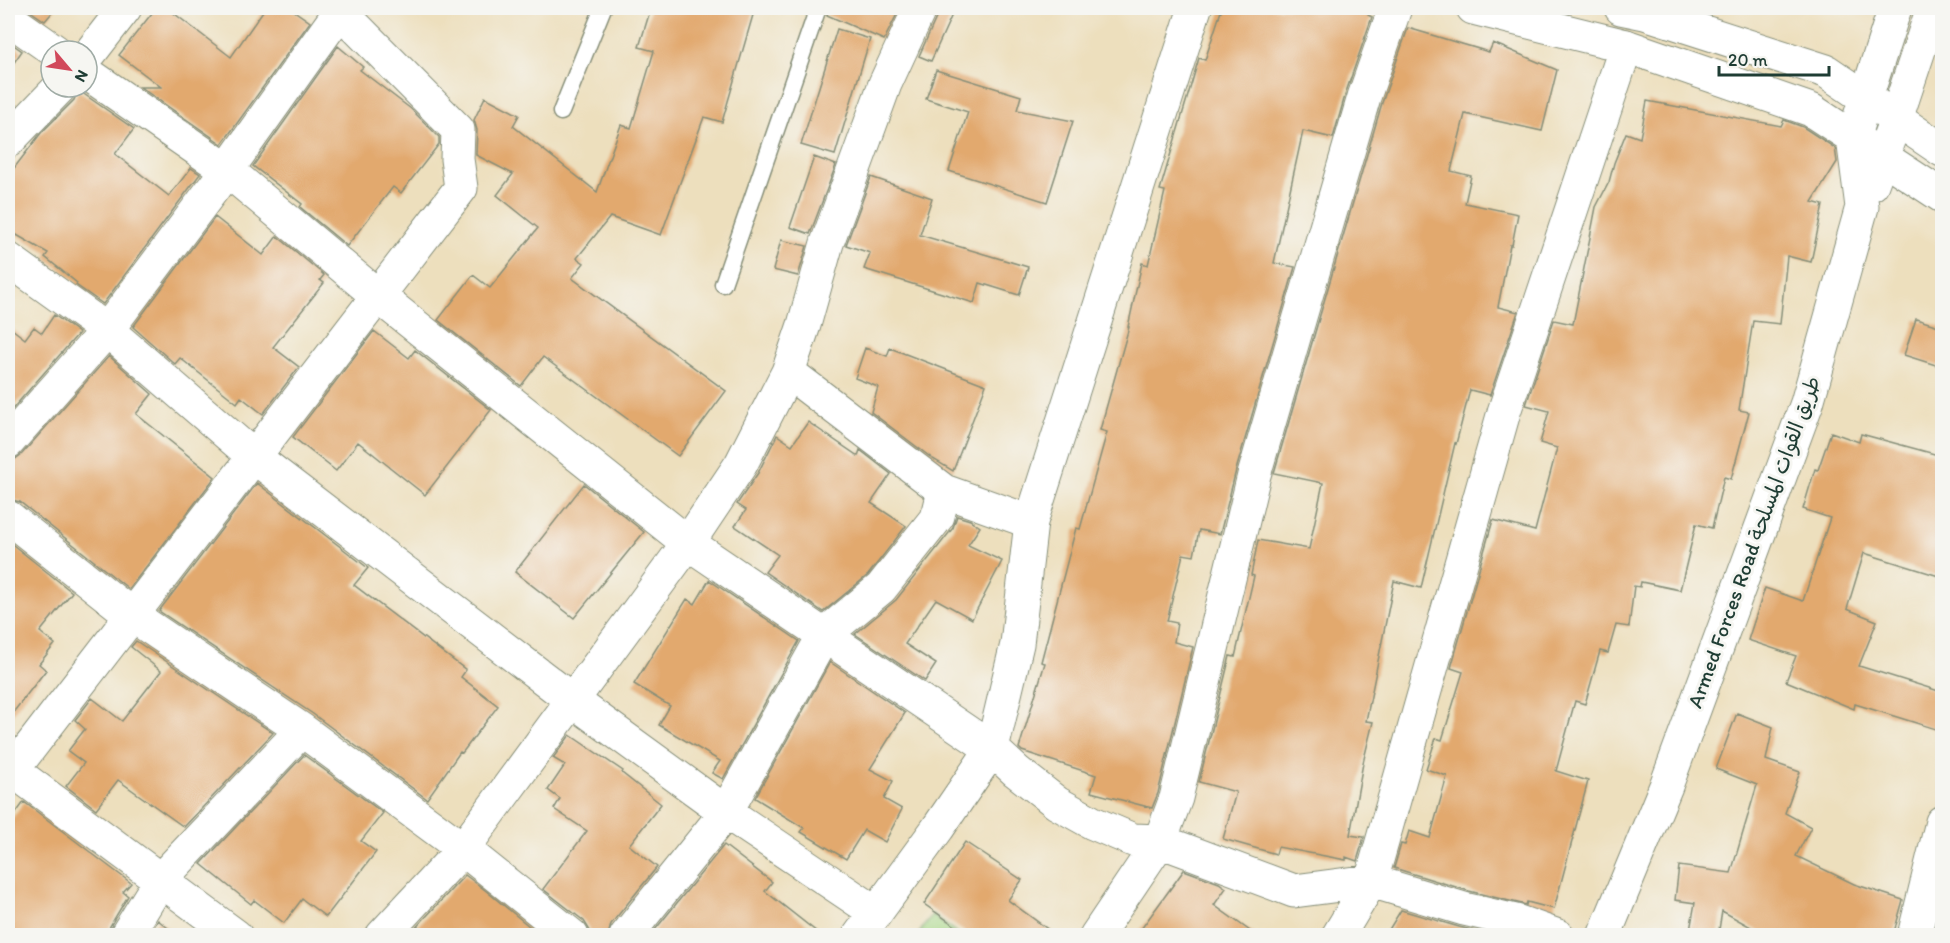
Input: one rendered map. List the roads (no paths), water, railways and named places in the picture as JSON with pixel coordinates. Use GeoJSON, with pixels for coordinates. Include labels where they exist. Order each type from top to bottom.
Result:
{"type":"FeatureCollection","features":[{"type":"Feature","properties":{"kind":"main road"},"geometry":{"type":"LineString","coordinates":[[99,42],[125,8]]}},
{"type":"Feature","properties":{"kind":"main road"},"geometry":{"type":"LineString","coordinates":[[382,936],[463,849],[688,543],[741,464],[788,372],[831,232],[885,84],[920,8]]}},
{"type":"Feature","properties":{"kind":"main road"},"geometry":{"type":"LineString","coordinates":[[8,259],[107,330],[253,456],[572,700],[726,812],[867,924],[938,828],[992,749],[1017,644],[1031,522],[1195,8]]}},
{"type":"Feature","properties":{"kind":"main road"},"geometry":{"type":"LineString","coordinates":[[1096,936],[1160,841],[1176,798],[1254,474],[1364,97],[1395,8]]}},
{"type":"Feature","properties":{"kind":"main road"},"geometry":{"type":"LineString","coordinates":[[1473,8],[1626,46],[1810,110],[1942,196]]}},
{"type":"Feature","properties":{"kind":"main road"},"geometry":{"type":"LineString","coordinates":[[1621,8],[1645,13],[1826,71],[1942,150]]}},
{"type":"Feature","properties":{"kind":"main road"},"geometry":{"type":"LineString","coordinates":[[1853,138],[1895,8]]}},
{"type":"Feature","properties":{"kind":"main road"},"geometry":{"type":"LineString","coordinates":[[1862,207],[1896,119],[1933,8]]}},
{"type":"Feature","properties":{"kind":"main road"},"geometry":{"type":"LineString","coordinates":[[8,442],[107,330],[227,170],[339,9],[458,130],[457,159],[461,188],[253,456],[133,616],[9,771],[161,879],[236,936]]}},
{"type":"Feature","properties":{"kind":"main road"},"geometry":{"type":"LineString","coordinates":[[8,18],[39,39]]}},
{"type":"Feature","properties":{"kind":"main road"},"geometry":{"type":"LineString","coordinates":[[1338,936],[1371,881],[1504,412],[1626,46]]}},
{"type":"Feature","properties":{"kind":"main road"},"geometry":{"type":"LineString","coordinates":[[99,81],[227,170],[378,296],[688,543],[992,749],[1016,771],[1058,803],[1093,823],[1133,840],[1160,841],[1294,891],[1371,881],[1464,909],[1516,921],[1558,936]]}},
{"type":"Feature","properties":{"kind":"main road"},"geometry":{"type":"LineString","coordinates":[[8,141],[48,99]]}},
{"type":"Feature","properties":{"kind":"main road","name":"Armed Forces Road طريق القوات المسلحة"},"geometry":{"type":"LineString","coordinates":[[1604,936],[1666,786],[1807,403],[1862,207],[1853,138]]}},
{"type":"Feature","properties":{"kind":"main road"},"geometry":{"type":"LineString","coordinates":[[788,372],[944,491],[1031,522]]}},
{"type":"Feature","properties":{"kind":"main road"},"geometry":{"type":"LineString","coordinates":[[626,936],[726,812],[824,635],[881,588],[938,516],[944,491]]}},
{"type":"Feature","properties":{"kind":"main road"},"geometry":{"type":"LineString","coordinates":[[8,517],[133,616],[302,730],[463,849],[572,936]]}},
{"type":"Feature","properties":{"kind":"main road"},"geometry":{"type":"LineString","coordinates":[[126,936],[161,879],[302,730]]}},
{"type":"Feature","properties":{"kind":"main road"},"geometry":{"type":"LineString","coordinates":[[1914,936],[1942,822]]}},
{"type":"Feature","properties":{"kind":"lane"},"geometry":{"type":"LineString","coordinates":[[561,112],[603,8]]}},
{"type":"Feature","properties":{"kind":"lane"},"geometry":{"type":"LineString","coordinates":[[723,284],[818,8]]}}]}
